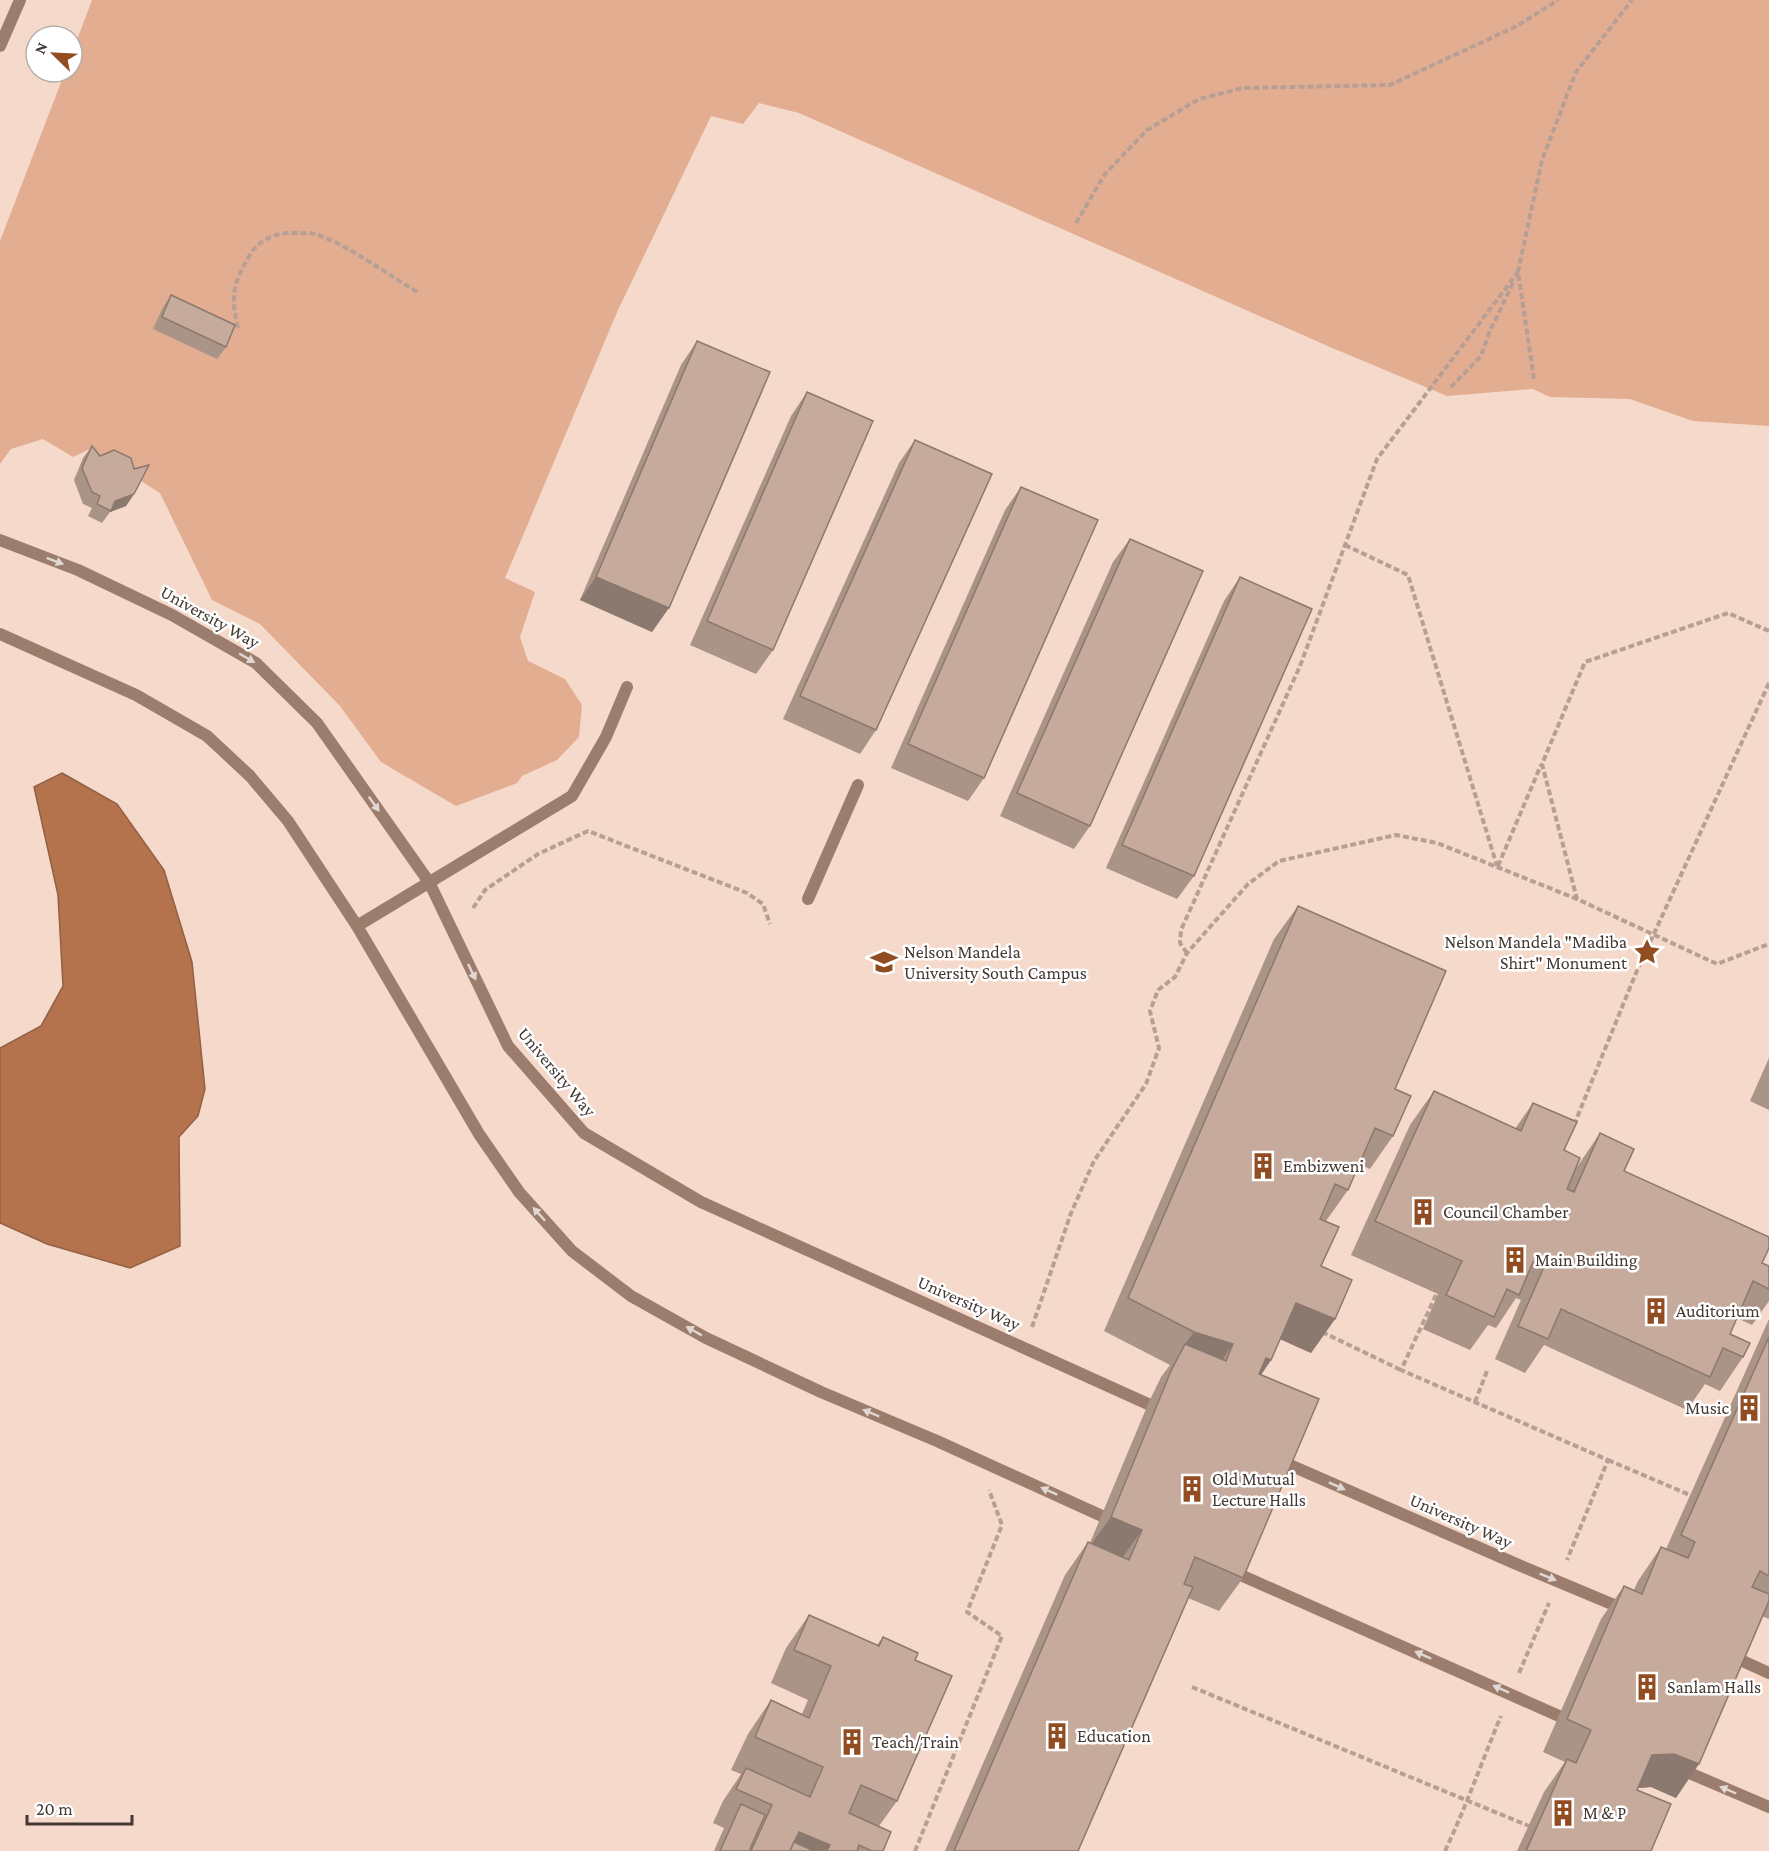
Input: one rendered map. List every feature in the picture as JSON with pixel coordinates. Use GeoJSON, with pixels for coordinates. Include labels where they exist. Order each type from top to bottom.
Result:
{"type":"FeatureCollection","features":[{"type":"Feature","properties":{"kind":"lane"},"geometry":{"type":"LineString","coordinates":[[0,46],[20,0]]}},
{"type":"Feature","properties":{"kind":"lane","name":"University Way"},"geometry":{"type":"LineString","coordinates":[[0,540],[78,570],[172,615],[256,663],[317,723],[429,882],[508,1046],[584,1133],[701,1202],[1148,1404]]}},
{"type":"Feature","properties":{"kind":"lane"},"geometry":{"type":"LineString","coordinates":[[0,634],[136,695],[207,736],[250,776],[288,821],[357,926],[479,1134],[519,1192],[572,1251],[631,1296],[706,1338],[821,1392],[1102,1515]]}},
{"type":"Feature","properties":{"kind":"lane"},"geometry":{"type":"LineString","coordinates":[[357,926],[572,796],[606,737],[627,687]]}},
{"type":"Feature","properties":{"kind":"lane"},"geometry":{"type":"LineString","coordinates":[[808,899],[858,785]]}},
{"type":"Feature","properties":{"kind":"lane","name":"University Way"},"geometry":{"type":"LineString","coordinates":[[1283,1462],[1626,1610]]}},
{"type":"Feature","properties":{"kind":"lane"},"geometry":{"type":"LineString","coordinates":[[1236,1573],[1559,1716]]}},
{"type":"Feature","properties":{"kind":"lane"},"geometry":{"type":"LineString","coordinates":[[1736,1658],[1769,1673]]}},
{"type":"Feature","properties":{"kind":"lane"},"geometry":{"type":"LineString","coordinates":[[1687,1772],[1769,1807]]}},
{"type":"Feature","properties":{"kind":"path"},"geometry":{"type":"LineString","coordinates":[[1076,223],[1105,174],[1147,130],[1199,99],[1243,88],[1390,85],[1517,26],[1558,0]]}},
{"type":"Feature","properties":{"kind":"path"},"geometry":{"type":"LineString","coordinates":[[1451,387],[1481,356],[1489,333],[1518,272],[1542,159],[1576,72],[1632,0]]}},
{"type":"Feature","properties":{"kind":"path"},"geometry":{"type":"LineString","coordinates":[[238,328],[233,303],[236,278],[252,250],[266,238],[285,232],[314,234],[345,248],[419,293]]}},
{"type":"Feature","properties":{"kind":"path"},"geometry":{"type":"LineString","coordinates":[[1518,272],[1534,379]]}},
{"type":"Feature","properties":{"kind":"path"},"geometry":{"type":"LineString","coordinates":[[1187,953],[1180,943],[1181,930],[1300,666],[1377,459],[1518,272]]}},
{"type":"Feature","properties":{"kind":"path"},"geometry":{"type":"LineString","coordinates":[[1345,545],[1408,575],[1497,866]]}},
{"type":"Feature","properties":{"kind":"path"},"geometry":{"type":"LineString","coordinates":[[1497,866],[1585,662],[1728,613],[1769,631]]}},
{"type":"Feature","properties":{"kind":"path"},"geometry":{"type":"LineString","coordinates":[[1572,1129],[1636,973],[1769,683]]}},
{"type":"Feature","properties":{"kind":"path"},"geometry":{"type":"LineString","coordinates":[[1542,764],[1577,899]]}},
{"type":"Feature","properties":{"kind":"path"},"geometry":{"type":"LineString","coordinates":[[473,908],[485,890],[538,854],[588,831],[747,893],[763,904],[770,924]]}},
{"type":"Feature","properties":{"kind":"path"},"geometry":{"type":"LineString","coordinates":[[1025,1348],[1071,1213],[1094,1161],[1146,1084],[1159,1048],[1150,1011],[1158,990],[1175,977],[1187,953],[1248,884],[1279,861],[1396,835],[1437,843],[1497,866],[1577,899],[1717,964],[1769,944]]}},
{"type":"Feature","properties":{"kind":"path"},"geometry":{"type":"LineString","coordinates":[[1401,1370],[1436,1295]]}},
{"type":"Feature","properties":{"kind":"path"},"geometry":{"type":"LineString","coordinates":[[1322,1332],[1401,1370],[1690,1495]]}},
{"type":"Feature","properties":{"kind":"path"},"geometry":{"type":"LineString","coordinates":[[1475,1402],[1487,1371]]}},
{"type":"Feature","properties":{"kind":"path"},"geometry":{"type":"LineString","coordinates":[[915,1851],[1002,1636],[967,1612],[1002,1525],[976,1459]]}},
{"type":"Feature","properties":{"kind":"path"},"geometry":{"type":"LineString","coordinates":[[1565,1564],[1608,1461]]}},
{"type":"Feature","properties":{"kind":"path"},"geometry":{"type":"LineString","coordinates":[[1515,1683],[1551,1597]]}},
{"type":"Feature","properties":{"kind":"path"},"geometry":{"type":"LineString","coordinates":[[1192,1687],[1528,1826]]}},
{"type":"Feature","properties":{"kind":"path"},"geometry":{"type":"LineString","coordinates":[[1445,1851],[1468,1801],[1474,1780],[1501,1716]]}},
{"type":"Feature","properties":{"kind":"shaded area"},"geometry":{"type":"Polygon","coordinates":[[[92,0],[1769,0],[1769,426],[1693,421],[1630,399],[1550,397],[1533,389],[1447,396],[1330,347],[799,113],[759,103],[743,124],[711,116],[618,310],[505,578],[535,592],[520,637],[528,661],[565,679],[582,705],[579,737],[557,760],[522,776],[517,783],[456,806],[381,762],[340,706],[260,624],[212,600],[160,493],[90,449],[73,457],[43,439],[11,449],[0,464],[0,241],[60,84],[84,84],[83,24],[92,0]]]}},
{"type":"Feature","properties":{"kind":"shaded area"},"geometry":{"type":"Polygon","coordinates":[[[62,773],[117,804],[164,870],[192,962],[205,1089],[198,1116],[179,1137],[180,1246],[130,1268],[47,1244],[0,1223],[0,1048],[41,1026],[63,986],[58,895],[34,787],[62,773]]]}},
{"type":"Feature","properties":{"kind":"building"},"geometry":{"type":"Polygon","coordinates":[[[171,295],[235,325],[226,347],[162,317],[171,295]]]}},
{"type":"Feature","properties":{"kind":"building"},"geometry":{"type":"Polygon","coordinates":[[[697,341],[770,372],[669,608],[596,577],[697,341]]]}},
{"type":"Feature","properties":{"kind":"building"},"geometry":{"type":"Polygon","coordinates":[[[807,392],[873,421],[773,650],[707,621],[807,392]]]}},
{"type":"Feature","properties":{"kind":"building"},"geometry":{"type":"Polygon","coordinates":[[[915,440],[992,474],[876,730],[800,696],[915,440]]]}},
{"type":"Feature","properties":{"kind":"building"},"geometry":{"type":"Polygon","coordinates":[[[92,446],[100,456],[114,450],[131,458],[134,469],[149,465],[134,494],[115,501],[111,511],[97,504],[100,496],[92,492],[82,468],[92,446]]]}},
{"type":"Feature","properties":{"kind":"building"},"geometry":{"type":"Polygon","coordinates":[[[1021,487],[1098,520],[984,778],[908,744],[1021,487]]]}},
{"type":"Feature","properties":{"kind":"building"},"geometry":{"type":"Polygon","coordinates":[[[1130,539],[1203,571],[1090,826],[1017,793],[1130,539]]]}},
{"type":"Feature","properties":{"kind":"building"},"geometry":{"type":"Polygon","coordinates":[[[1240,577],[1312,609],[1194,876],[1122,845],[1240,577]]]}},
{"type":"Feature","properties":{"kind":"building"},"geometry":{"type":"Polygon","coordinates":[[[1298,906],[1446,971],[1395,1089],[1411,1096],[1393,1136],[1375,1128],[1348,1190],[1335,1184],[1320,1219],[1339,1227],[1321,1266],[1352,1280],[1335,1319],[1296,1303],[1271,1360],[1266,1358],[1259,1374],[1319,1399],[1243,1578],[1195,1557],[1184,1584],[1193,1587],[1078,1851],[954,1851],[1088,1542],[1129,1560],[1142,1530],[1111,1517],[1171,1371],[1185,1344],[1226,1361],[1233,1344],[1194,1332],[1128,1298],[1298,906]]]}},
{"type":"Feature","properties":{"kind":"building"},"geometry":{"type":"Polygon","coordinates":[[[1434,1091],[1521,1131],[1533,1103],[1577,1122],[1564,1150],[1580,1158],[1567,1189],[1574,1192],[1600,1133],[1634,1149],[1624,1171],[1769,1237],[1769,1248],[1762,1263],[1769,1266],[1769,1289],[1753,1281],[1730,1334],[1750,1343],[1743,1357],[1723,1348],[1710,1377],[1561,1309],[1548,1339],[1518,1326],[1544,1267],[1533,1262],[1519,1295],[1507,1289],[1494,1317],[1446,1295],[1462,1261],[1375,1221],[1434,1091]]]}},
{"type":"Feature","properties":{"kind":"building"},"geometry":{"type":"Polygon","coordinates":[[[1769,1337],[1769,1576],[1760,1571],[1752,1587],[1769,1594],[1769,1601],[1699,1764],[1674,1754],[1652,1755],[1637,1790],[1671,1804],[1651,1851],[1526,1851],[1567,1759],[1576,1763],[1591,1730],[1567,1719],[1624,1586],[1642,1594],[1661,1547],[1688,1558],[1695,1542],[1681,1535],[1769,1337]]]}},
{"type":"Feature","properties":{"kind":"building"},"geometry":{"type":"Polygon","coordinates":[[[809,1615],[879,1646],[883,1637],[918,1653],[915,1660],[952,1676],[897,1801],[861,1785],[849,1813],[891,1832],[883,1851],[872,1851],[859,1845],[857,1851],[827,1851],[830,1845],[799,1832],[790,1851],[751,1851],[772,1805],[736,1789],[746,1768],[810,1797],[823,1767],[755,1737],[771,1700],[809,1718],[831,1666],[794,1650],[809,1615]]]}},
{"type":"Feature","properties":{"kind":"building"},"geometry":{"type":"Polygon","coordinates":[[[741,1804],[765,1815],[749,1851],[720,1851],[741,1804]]]}},
{"type":"Feature","properties":{"kind":"building"},"geometry":{"type":"Polygon","coordinates":[[[794,1842],[814,1851],[790,1851],[794,1842]]]}},
{"type":"Feature","properties":{"kind":"place","name":"Nelson Mandela \"Madiba Shirt\" Monument"},"geometry":{"type":"Point","coordinates":[1647,952]}},
{"type":"Feature","properties":{"kind":"place","name":"Nelson Mandela University South Campus"},"geometry":{"type":"Point","coordinates":[884,962]}},
{"type":"Feature","properties":{"kind":"place","name":"Embizweni"},"geometry":{"type":"Point","coordinates":[1263,1166]}},
{"type":"Feature","properties":{"kind":"place","name":"Council Chamber"},"geometry":{"type":"Point","coordinates":[1423,1212]}},
{"type":"Feature","properties":{"kind":"place","name":"Main Building"},"geometry":{"type":"Point","coordinates":[1515,1260]}},
{"type":"Feature","properties":{"kind":"place","name":"Auditorium"},"geometry":{"type":"Point","coordinates":[1656,1311]}},
{"type":"Feature","properties":{"kind":"place","name":"Music"},"geometry":{"type":"Point","coordinates":[1749,1408]}},
{"type":"Feature","properties":{"kind":"place","name":"Old Mutual Lecture Halls"},"geometry":{"type":"Point","coordinates":[1192,1489]}},
{"type":"Feature","properties":{"kind":"place","name":"Sanlam Halls"},"geometry":{"type":"Point","coordinates":[1647,1687]}},
{"type":"Feature","properties":{"kind":"place","name":"Education"},"geometry":{"type":"Point","coordinates":[1057,1736]}},
{"type":"Feature","properties":{"kind":"place","name":"Teach/Train"},"geometry":{"type":"Point","coordinates":[852,1742]}},
{"type":"Feature","properties":{"kind":"place","name":"M & P"},"geometry":{"type":"Point","coordinates":[1563,1813]}}]}
